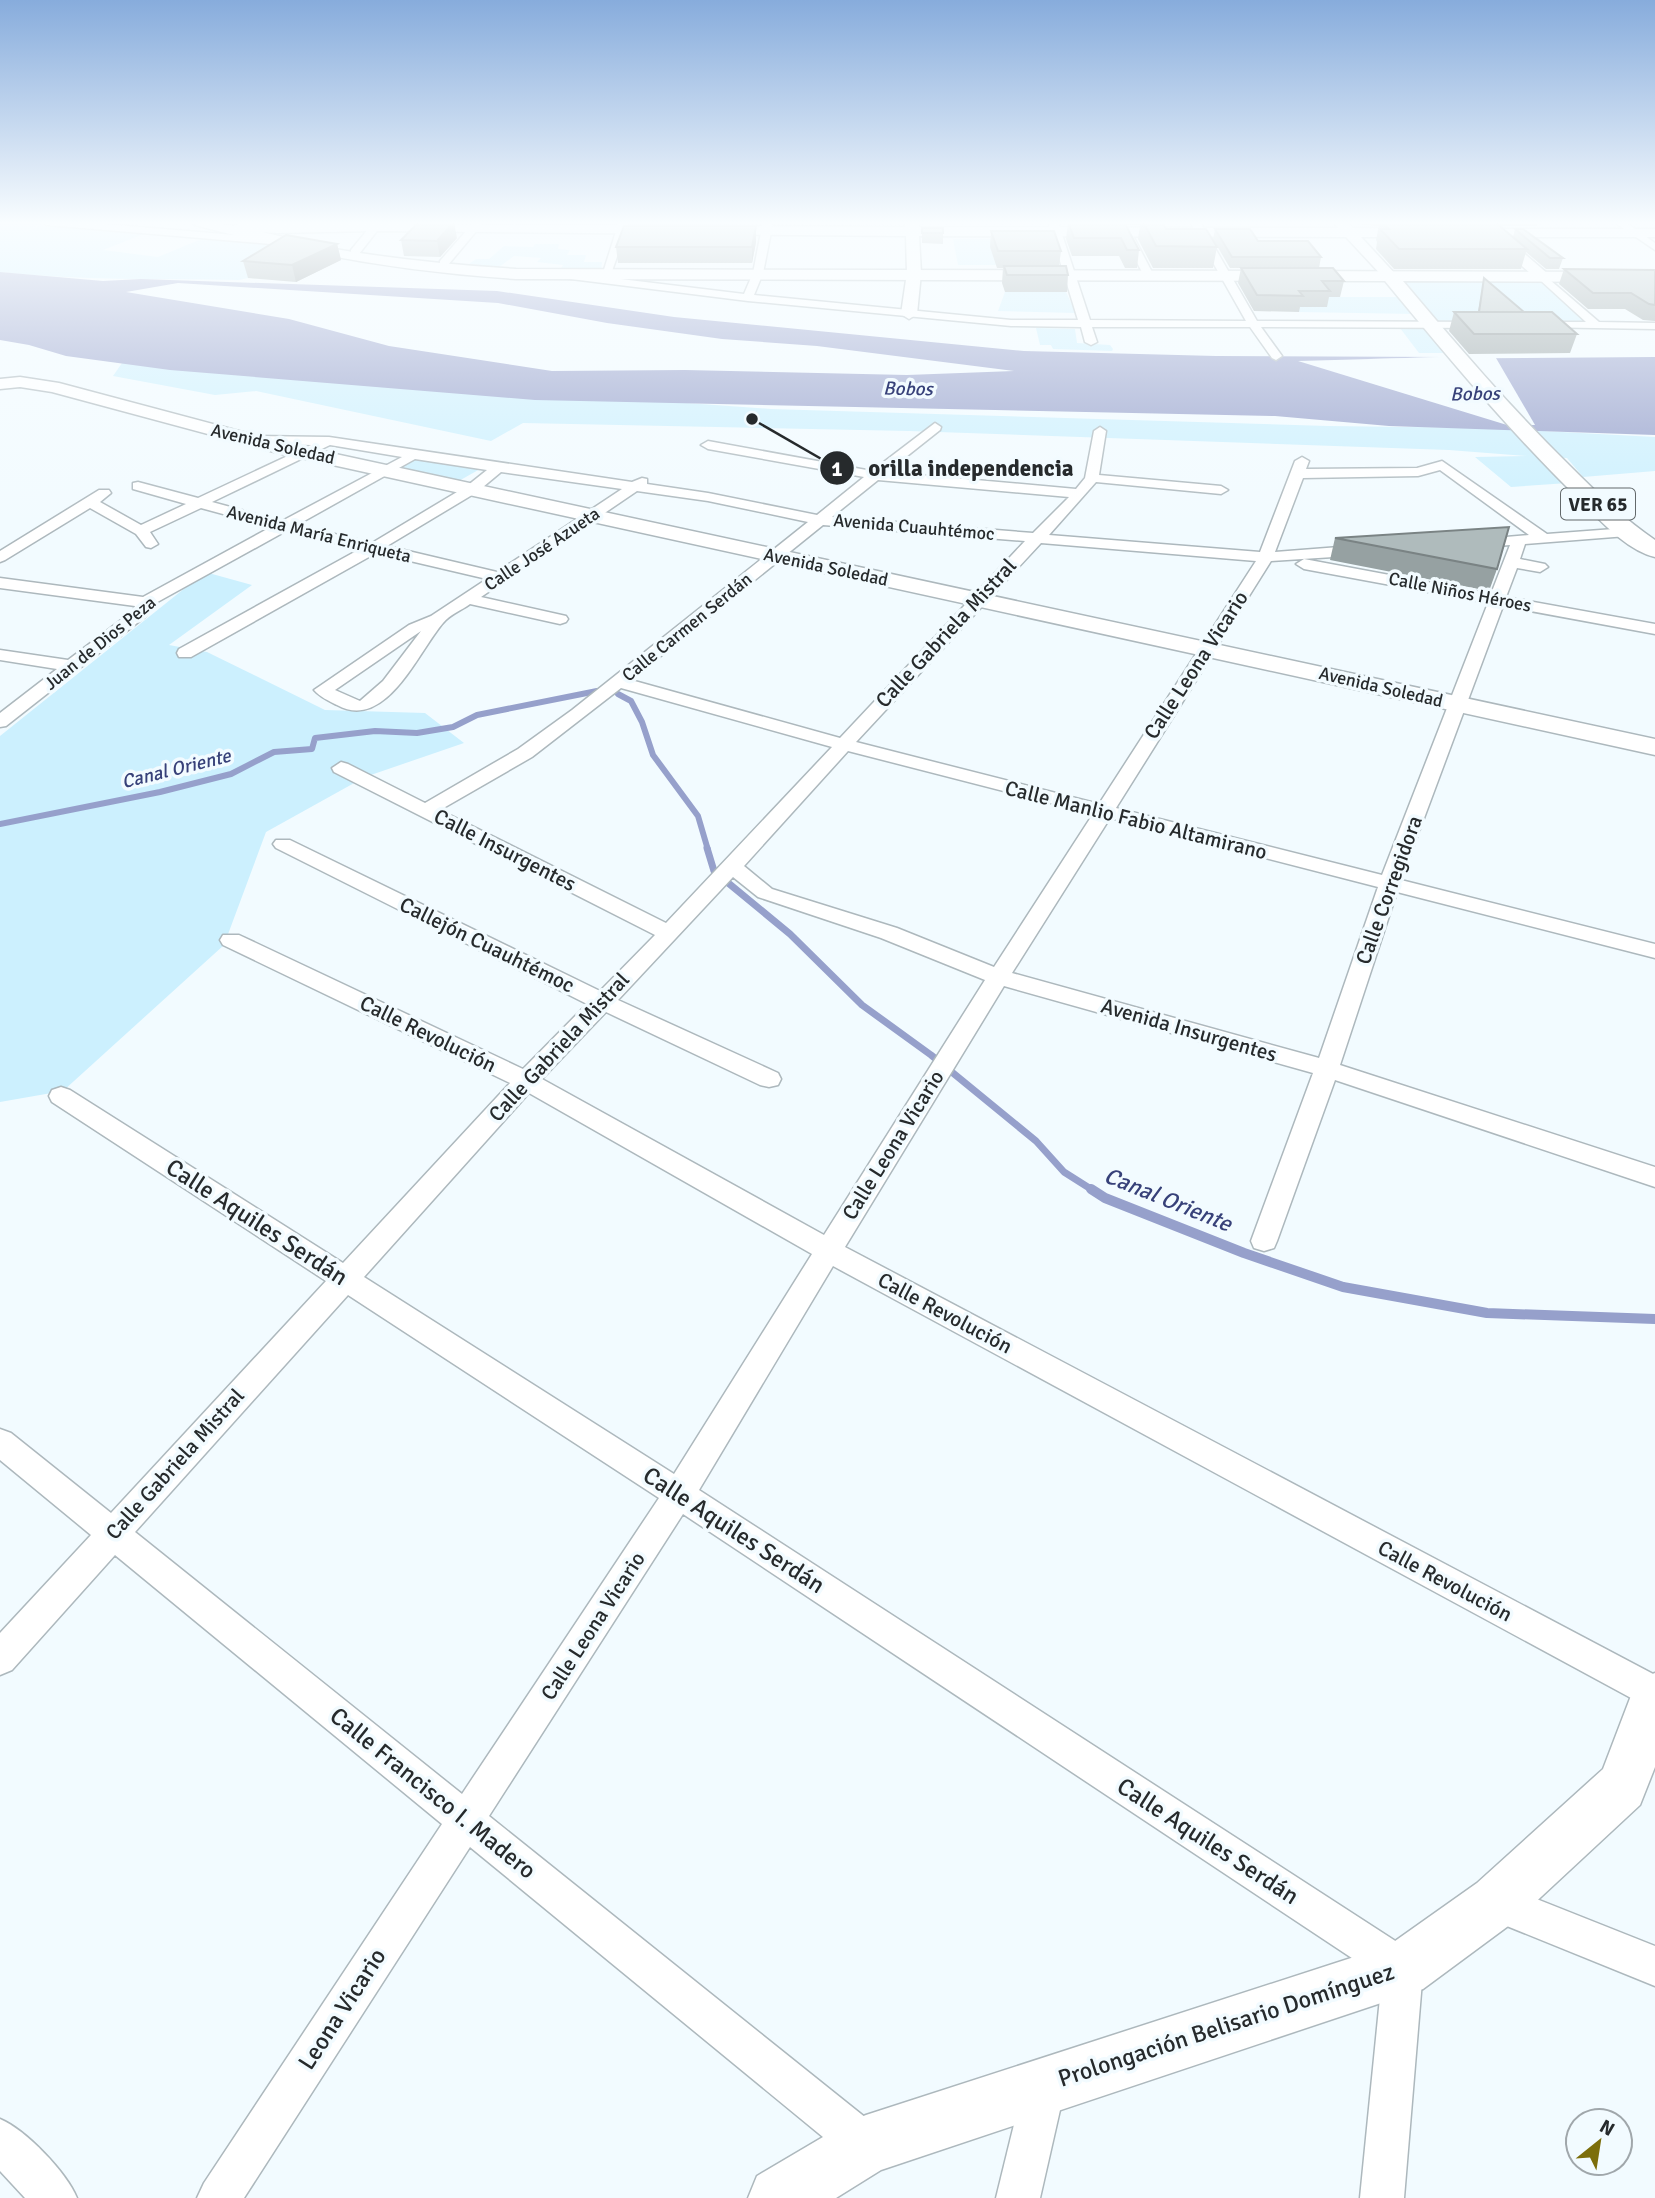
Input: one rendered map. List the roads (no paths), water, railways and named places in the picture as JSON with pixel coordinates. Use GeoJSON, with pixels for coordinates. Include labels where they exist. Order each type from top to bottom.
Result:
{"type":"FeatureCollection","features":[{"type":"Feature","properties":{"kind":"main road","name":"VER 65"},"geometry":{"type":"LineString","coordinates":[[1431,325],[1544,453],[1628,532],[1655,550]]}},
{"type":"Feature","properties":{"kind":"street"},"geometry":{"type":"LineString","coordinates":[[1084,325],[1091,342]]}},
{"type":"Feature","properties":{"kind":"street"},"geometry":{"type":"LineString","coordinates":[[1253,325],[1276,356]]}},
{"type":"Feature","properties":{"kind":"street"},"geometry":{"type":"LineString","coordinates":[[1355,325],[1500,325]]}},
{"type":"Feature","properties":{"kind":"street"},"geometry":{"type":"LineString","coordinates":[[1528,326],[1655,326]]}},
{"type":"Feature","properties":{"kind":"street","name":"Avenida Soledad"},"geometry":{"type":"LineString","coordinates":[[0,384],[20,382],[53,387],[247,440],[1655,747]]}},
{"type":"Feature","properties":{"kind":"street","name":"Calle Carmen Serdán"},"geometry":{"type":"LineString","coordinates":[[426,810],[525,752],[619,682],[935,427]]}},
{"type":"Feature","properties":{"kind":"street"},"geometry":{"type":"LineString","coordinates":[[1086,486],[1100,431]]}},
{"type":"Feature","properties":{"kind":"street"},"geometry":{"type":"LineString","coordinates":[[141,531],[201,505],[335,438]]}},
{"type":"Feature","properties":{"kind":"street","name":"Avenida Cuauhtémoc"},"geometry":{"type":"LineString","coordinates":[[247,440],[335,438],[415,455],[498,468],[642,482],[820,520],[1266,557],[1386,549]]}},
{"type":"Feature","properties":{"kind":"street"},"geometry":{"type":"LineString","coordinates":[[708,445],[874,475],[1221,490]]}},
{"type":"Feature","properties":{"kind":"street","name":"Juan de Dios Peza"},"geometry":{"type":"LineString","coordinates":[[0,722],[141,613],[145,602],[415,455]]}},
{"type":"Feature","properties":{"kind":"street","name":"Calle Leona Vicario"},"geometry":{"type":"LineString","coordinates":[[465,1819],[679,1494],[827,1250],[1102,811],[1266,557],[1300,468],[1325,472],[1418,472],[1442,465],[1543,538]]}},
{"type":"Feature","properties":{"kind":"street"},"geometry":{"type":"LineString","coordinates":[[185,653],[373,548],[472,489],[498,468]]}},
{"type":"Feature","properties":{"kind":"street","name":"Calle José Azueta"},"geometry":{"type":"LineString","coordinates":[[437,619],[386,688],[365,705],[355,707],[323,690],[415,628],[437,619],[468,599],[642,482]]}},
{"type":"Feature","properties":{"kind":"street","name":"Avenida María Enriqueta"},"geometry":{"type":"LineString","coordinates":[[138,486],[286,527],[500,577]]}},
{"type":"Feature","properties":{"kind":"street","name":"Calle Gabriela Mistral"},"geometry":{"type":"LineString","coordinates":[[0,1658],[526,1081],[732,866],[978,598],[1086,486]]}},
{"type":"Feature","properties":{"kind":"street"},"geometry":{"type":"LineString","coordinates":[[0,557],[104,493]]}},
{"type":"Feature","properties":{"kind":"street"},"geometry":{"type":"LineString","coordinates":[[90,502],[141,531],[152,545]]}},
{"type":"Feature","properties":{"kind":"street"},"geometry":{"type":"LineString","coordinates":[[1452,545],[1628,532]]}},
{"type":"Feature","properties":{"kind":"street"},"geometry":{"type":"LineString","coordinates":[[33,537],[55,539]]}},
{"type":"Feature","properties":{"kind":"street","name":"Calle Corregidora"},"geometry":{"type":"LineString","coordinates":[[1264,1241],[1327,1069],[1389,884],[1519,541]]}},
{"type":"Feature","properties":{"kind":"street","name":"Calle Niños Héroes"},"geometry":{"type":"LineString","coordinates":[[1266,557],[1655,629]]}},
{"type":"Feature","properties":{"kind":"street"},"geometry":{"type":"LineString","coordinates":[[1510,562],[1540,567]]}},
{"type":"Feature","properties":{"kind":"street"},"geometry":{"type":"LineString","coordinates":[[0,583],[145,602]]}},
{"type":"Feature","properties":{"kind":"street"},"geometry":{"type":"LineString","coordinates":[[468,599],[559,619]]}},
{"type":"Feature","properties":{"kind":"street"},"geometry":{"type":"LineString","coordinates":[[0,656],[71,667]]}},
{"type":"Feature","properties":{"kind":"street","name":"Calle Manlio Fabio Altamirano"},"geometry":{"type":"LineString","coordinates":[[619,682],[842,744],[1655,951]]}},
{"type":"Feature","properties":{"kind":"street","name":"Calle Insurgentes"},"geometry":{"type":"LineString","coordinates":[[341,768],[668,933]]}},
{"type":"Feature","properties":{"kind":"street","name":"Callejón Cuauhtémoc"},"geometry":{"type":"LineString","coordinates":[[283,844],[601,1001],[769,1079]]}},
{"type":"Feature","properties":{"kind":"street","name":"Avenida Insurgentes"},"geometry":{"type":"LineString","coordinates":[[732,866],[765,893],[889,933],[999,977],[1327,1069],[1655,1177]]}},
{"type":"Feature","properties":{"kind":"street","name":"Calle Revolución"},"geometry":{"type":"LineString","coordinates":[[231,940],[526,1081],[827,1250],[1655,1696]]}},
{"type":"Feature","properties":{"kind":"street","name":"Calle Aquiles Serdán"},"geometry":{"type":"LineString","coordinates":[[61,1096],[679,1494],[1403,1969]]}},
{"type":"Feature","properties":{"kind":"street","name":"Calle Francisco I. Madero"},"geometry":{"type":"LineString","coordinates":[[0,1442],[866,2145]]}},
{"type":"Feature","properties":{"kind":"street","name":"Prolongación Belisario Domínguez"},"geometry":{"type":"LineString","coordinates":[[779,2198],[866,2145],[1045,2084],[1403,1969],[1496,1902],[1622,1787],[1655,1696]]}},
{"type":"Feature","properties":{"kind":"street","name":"Leona Vicario"},"geometry":{"type":"LineString","coordinates":[[219,2198],[465,1819]]}},
{"type":"Feature","properties":{"kind":"street"},"geometry":{"type":"LineString","coordinates":[[1496,1902],[1655,1966]]}},
{"type":"Feature","properties":{"kind":"street"},"geometry":{"type":"LineString","coordinates":[[1382,2198],[1403,1969]]}},
{"type":"Feature","properties":{"kind":"street"},"geometry":{"type":"LineString","coordinates":[[1018,2198],[1045,2084]]}},
{"type":"Feature","properties":{"kind":"street"},"geometry":{"type":"LineString","coordinates":[[0,2140],[55,2198]]}},
{"type":"Feature","properties":{"kind":"water","name":"Bobos"},"geometry":{"type":"Polygon","coordinates":[[[0,325],[310,325],[389,346],[552,371],[685,370],[907,375],[1014,371],[817,346],[722,339],[618,325],[752,325],[1024,351],[1216,356],[1444,357],[1367,359],[1655,357],[1655,435],[1389,426],[1275,416],[535,400],[170,370],[66,356],[0,340],[0,325]]]}},
{"type":"Feature","properties":{"kind":"waterway","name":"Canal Oriente"},"geometry":{"type":"LineString","coordinates":[[0,824],[160,792],[231,774],[274,752],[312,749],[315,738],[375,731],[417,733],[453,727],[477,715],[597,691]]}},
{"type":"Feature","properties":{"kind":"waterway","name":"Canal Oriente"},"geometry":{"type":"LineString","coordinates":[[618,694],[631,701],[642,722],[653,755],[698,816],[708,850]]}},
{"type":"Feature","properties":{"kind":"waterway","name":"Canal Oriente"},"geometry":{"type":"LineString","coordinates":[[707,848],[714,871]]}},
{"type":"Feature","properties":{"kind":"waterway","name":"Canal Oriente"},"geometry":{"type":"LineString","coordinates":[[727,882],[790,934],[862,1005],[931,1055],[1036,1141],[1064,1172],[1094,1191]]}},
{"type":"Feature","properties":{"kind":"waterway","name":"Canal Oriente"},"geometry":{"type":"LineString","coordinates":[[1091,1189],[1105,1198],[1244,1253],[1343,1287],[1487,1313],[1655,1319]]}},
{"type":"Feature","properties":{"kind":"place","name":"orilla independencia"},"geometry":{"type":"Point","coordinates":[752,419]}}]}
